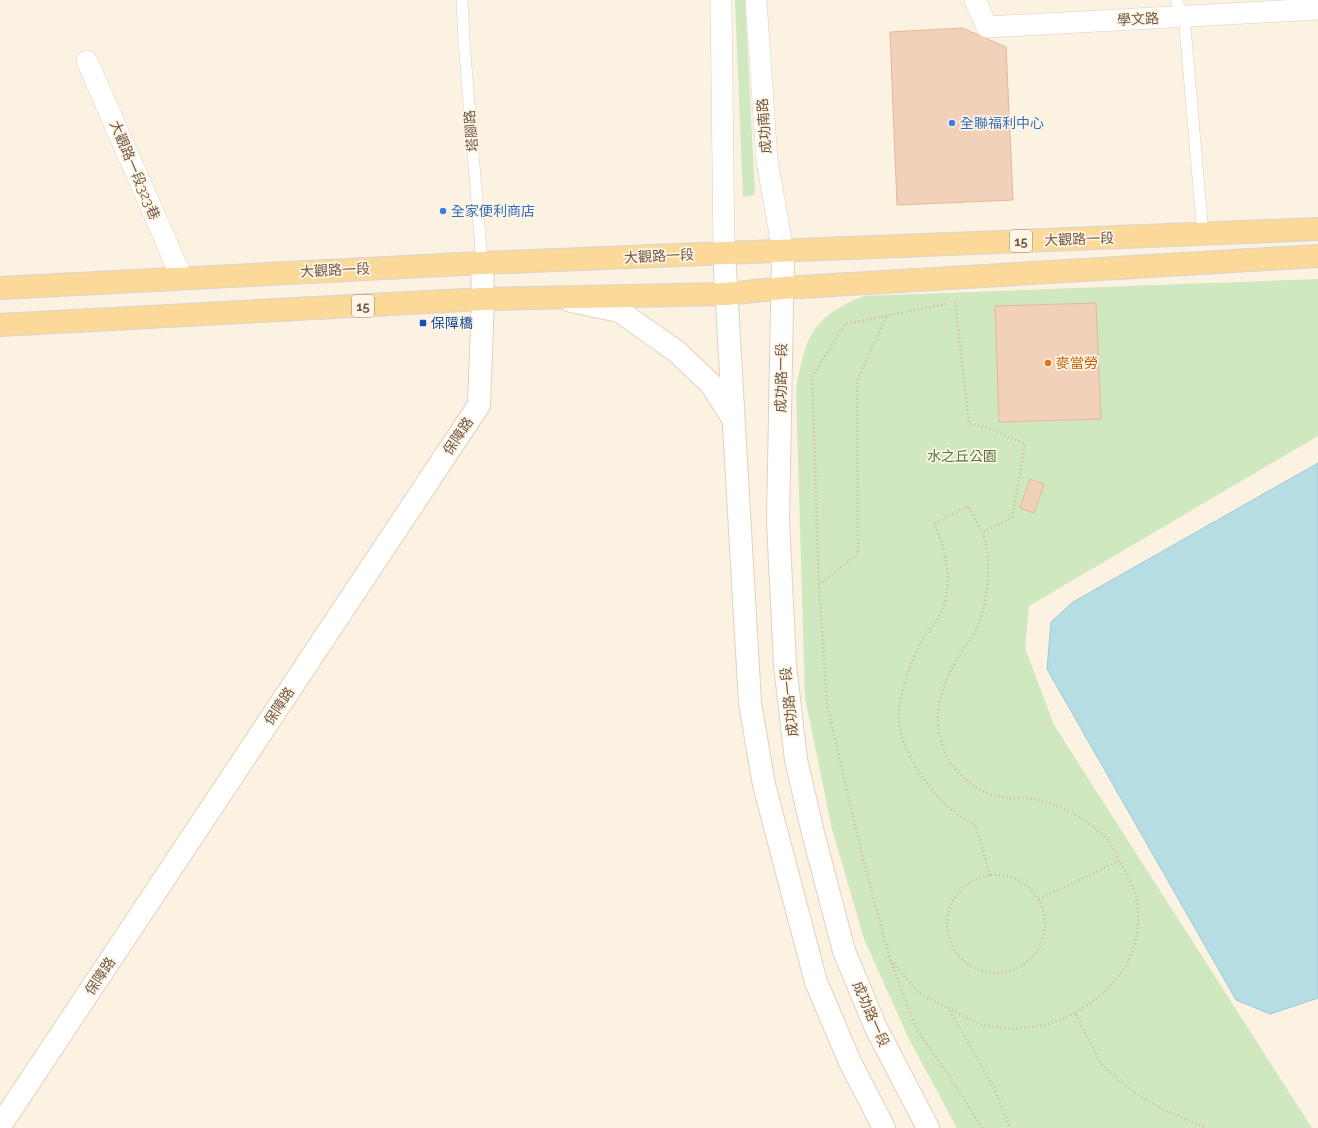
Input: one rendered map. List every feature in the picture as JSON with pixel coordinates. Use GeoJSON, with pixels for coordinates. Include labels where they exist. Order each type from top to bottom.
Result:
{"type":"FeatureCollection","features":[{"type":"Feature","properties":{"kind":"main road","name":"大觀路一段"},"geometry":{"type":"LineString","coordinates":[[0,288],[724,252],[783,251],[1318,229]]}},
{"type":"Feature","properties":{"kind":"main road","name":"15"},"geometry":{"type":"LineString","coordinates":[[0,325],[483,299],[726,294],[783,288],[1318,256]]}},
{"type":"Feature","properties":{"kind":"street"},"geometry":{"type":"LineString","coordinates":[[721,0],[724,252],[750,702],[764,785],[816,982],[850,1062],[884,1128]]}},
{"type":"Feature","properties":{"kind":"street","name":"成功南路"},"geometry":{"type":"LineString","coordinates":[[756,0],[767,161],[783,251]]}},
{"type":"Feature","properties":{"kind":"street","name":"學文路"},"geometry":{"type":"LineString","coordinates":[[975,0],[987,27],[1180,8],[1318,9]]}},
{"type":"Feature","properties":{"kind":"street","name":"大觀路一段323巷"},"geometry":{"type":"LineString","coordinates":[[87,61],[182,278]]}},
{"type":"Feature","properties":{"kind":"street","name":"成功路一段"},"geometry":{"type":"LineString","coordinates":[[783,251],[778,522],[785,665],[796,760],[814,837],[844,951],[876,1028],[928,1128]]}},
{"type":"Feature","properties":{"kind":"street","name":"保障路"},"geometry":{"type":"LineString","coordinates":[[0,1126],[479,405],[483,299],[482,263]]}},
{"type":"Feature","properties":{"kind":"street"},"geometry":{"type":"LineString","coordinates":[[552,298],[619,311],[676,351],[711,384],[733,419]]}},
{"type":"Feature","properties":{"kind":"lane","name":"塔腳路"},"geometry":{"type":"LineString","coordinates":[[462,0],[482,263]]}},
{"type":"Feature","properties":{"kind":"lane"},"geometry":{"type":"LineString","coordinates":[[1180,8],[1203,234]]}},
{"type":"Feature","properties":{"kind":"path"},"geometry":{"type":"LineString","coordinates":[[981,533],[1012,518],[1025,444],[986,427],[969,424],[956,302],[845,324],[812,377],[819,585],[827,705],[863,859],[890,959],[916,1028],[950,1077],[982,1128]]}},
{"type":"Feature","properties":{"kind":"path"},"geometry":{"type":"LineString","coordinates":[[819,585],[858,554],[857,381],[887,315]]}},
{"type":"Feature","properties":{"kind":"path"},"geometry":{"type":"LineString","coordinates":[[890,959],[919,993],[981,1025],[1012,1028],[1047,1025],[1076,1014],[1094,1002],[1115,983],[1127,962],[1137,936],[1139,907],[1132,884],[1108,842],[1086,822],[1062,808],[1033,799],[1006,798],[981,791],[960,775],[945,754],[937,723],[939,701],[948,676],[979,625],[986,599],[988,573],[986,544],[968,506],[934,524],[942,539],[948,571],[945,596],[939,617],[920,645],[909,674],[900,702],[899,722],[913,763],[926,783],[957,816],[976,826],[990,875]]}},
{"type":"Feature","properties":{"kind":"path"},"geometry":{"type":"LineString","coordinates":[[1039,900],[1119,861]]}},
{"type":"Feature","properties":{"kind":"path"},"geometry":{"type":"LineString","coordinates":[[990,875],[1004,875],[1018,880],[1030,888],[1039,900],[1044,913],[1045,927],[1042,941],[1036,954],[1025,964],[1012,971],[998,973],[984,972],[972,967],[961,959],[952,948],[947,935],[946,921],[949,908],[955,895],[964,886],[977,878],[990,875]]}},
{"type":"Feature","properties":{"kind":"path"},"geometry":{"type":"LineString","coordinates":[[950,1010],[994,1088],[1010,1128]]}},
{"type":"Feature","properties":{"kind":"path"},"geometry":{"type":"LineString","coordinates":[[1076,1014],[1101,1064],[1132,1090],[1158,1107],[1206,1128]]}},
{"type":"Feature","properties":{"kind":"green space"},"geometry":{"type":"Polygon","coordinates":[[[735,0],[745,0],[755,195],[743,197],[735,0]]]}},
{"type":"Feature","properties":{"kind":"green space","name":"水之丘公園"},"geometry":{"type":"Polygon","coordinates":[[[1318,279],[1318,436],[1029,606],[1025,648],[1054,725],[1312,1128],[957,1128],[908,1037],[864,939],[832,829],[805,698],[796,390],[803,356],[808,343],[814,331],[822,321],[833,312],[864,296],[1318,279]]]}},
{"type":"Feature","properties":{"kind":"water"},"geometry":{"type":"Polygon","coordinates":[[[1318,463],[1318,998],[1270,1014],[1236,1000],[1047,669],[1051,622],[1073,602],[1318,463]]]}},
{"type":"Feature","properties":{"kind":"building","name":"全聯福利中心"},"geometry":{"type":"Polygon","coordinates":[[[962,28],[1006,47],[1013,200],[897,205],[890,32],[962,28]]]}},
{"type":"Feature","properties":{"kind":"building","name":"麥當勞"},"geometry":{"type":"Polygon","coordinates":[[[1096,303],[1101,419],[999,422],[995,306],[1096,303]]]}},
{"type":"Feature","properties":{"kind":"building"},"geometry":{"type":"Polygon","coordinates":[[[1030,479],[1044,484],[1034,513],[1020,508],[1030,479]]]}},
{"type":"Feature","properties":{"kind":"place","name":"全聯福利中心"},"geometry":{"type":"Point","coordinates":[952,123]}},
{"type":"Feature","properties":{"kind":"place","name":"全家便利商店"},"geometry":{"type":"Point","coordinates":[443,211]}},
{"type":"Feature","properties":{"kind":"place","name":"保障橋"},"geometry":{"type":"Point","coordinates":[423,323]}},
{"type":"Feature","properties":{"kind":"place","name":"麥當勞"},"geometry":{"type":"Point","coordinates":[1048,363]}}]}
